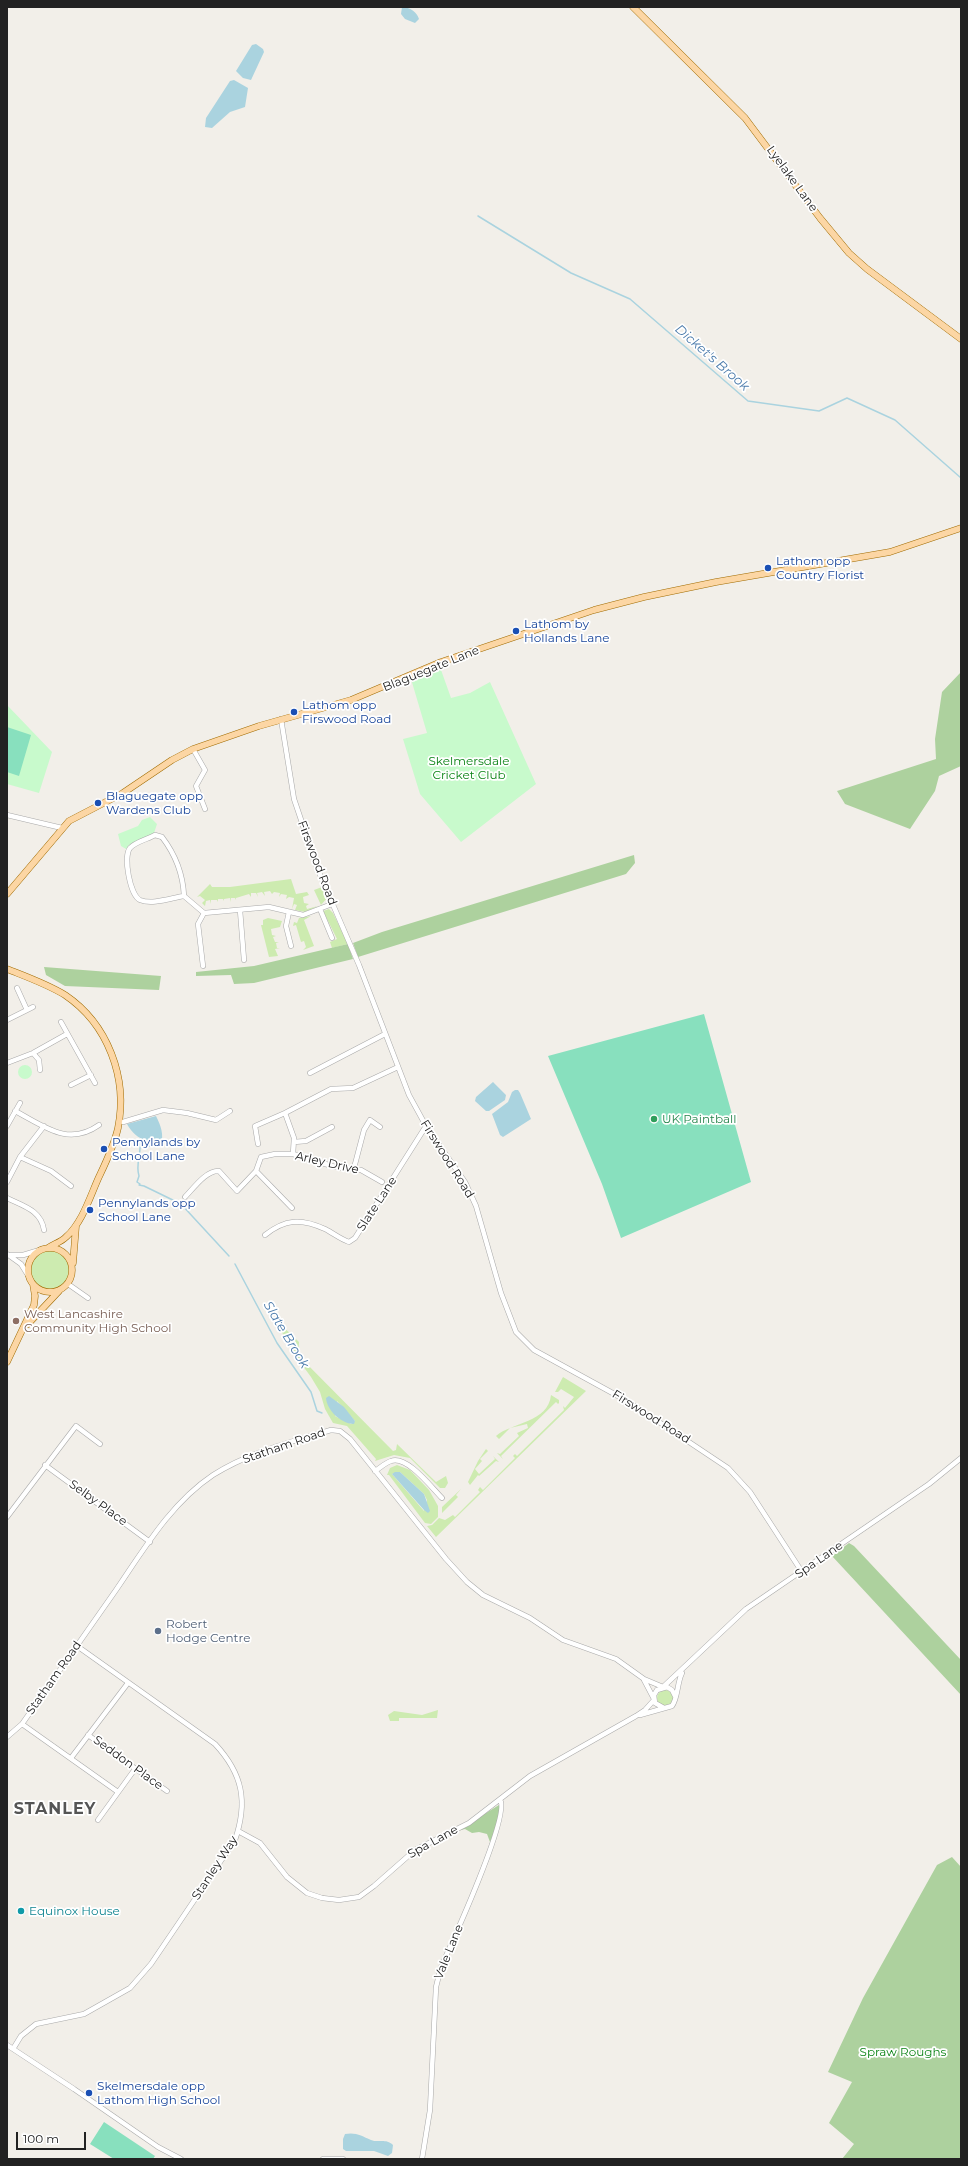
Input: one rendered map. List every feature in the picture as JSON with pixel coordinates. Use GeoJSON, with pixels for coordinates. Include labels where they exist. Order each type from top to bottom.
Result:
{"type":"FeatureCollection","features":[{"type":"Feature","properties":{"kind":"main road","name":"Lyelake Lane"},"geometry":{"type":"LineString","coordinates":[[633,7],[748,122],[810,205],[849,253],[867,269],[961,339]]}},
{"type":"Feature","properties":{"kind":"main road","name":"Blaguegate Lane"},"geometry":{"type":"LineString","coordinates":[[7,894],[62,828],[88,811],[123,793],[172,760],[193,749],[280,719],[351,700],[441,662],[594,610],[695,587],[890,552],[961,528]]}},
{"type":"Feature","properties":{"kind":"main road"},"geometry":{"type":"LineString","coordinates":[[7,969],[54,989],[84,1011],[103,1035],[117,1068],[121,1098],[116,1134],[108,1159],[76,1225],[64,1239],[31,1258],[29,1265],[35,1300],[7,1362]]}},
{"type":"Feature","properties":{"kind":"main road"},"geometry":{"type":"LineString","coordinates":[[22,1331],[43,1307],[68,1284],[71,1278],[76,1225]]}},
{"type":"Feature","properties":{"kind":"main road"},"geometry":{"type":"LineString","coordinates":[[46,1248],[61,1250],[67,1255],[72,1266]]}},
{"type":"Feature","properties":{"kind":"main road"},"geometry":{"type":"LineString","coordinates":[[32,1282],[42,1291],[49,1292],[61,1290]]}},
{"type":"Feature","properties":{"kind":"street","name":"Firswood Road"},"geometry":{"type":"LineString","coordinates":[[280,719],[294,799],[308,844],[359,965],[409,1095],[426,1126],[464,1182],[476,1206],[501,1293],[516,1332],[522,1340],[534,1350],[629,1402],[728,1468],[750,1492],[802,1572]]}},
{"type":"Feature","properties":{"kind":"street"},"geometry":{"type":"LineString","coordinates":[[193,749],[205,770],[196,786],[205,809]]}},
{"type":"Feature","properties":{"kind":"street"},"geometry":{"type":"LineString","coordinates":[[7,814],[62,828]]}},
{"type":"Feature","properties":{"kind":"street"},"geometry":{"type":"LineString","coordinates":[[184,896],[149,902],[135,896],[131,890],[127,857],[132,846],[155,835],[162,837],[172,850],[178,866],[184,896],[204,913],[269,907],[303,915],[332,904]]}},
{"type":"Feature","properties":{"kind":"street"},"geometry":{"type":"LineString","coordinates":[[320,909],[332,938]]}},
{"type":"Feature","properties":{"kind":"street"},"geometry":{"type":"LineString","coordinates":[[240,910],[244,960]]}},
{"type":"Feature","properties":{"kind":"street"},"geometry":{"type":"LineString","coordinates":[[289,912],[286,928],[291,946]]}},
{"type":"Feature","properties":{"kind":"street"},"geometry":{"type":"LineString","coordinates":[[203,966],[198,924],[204,913]]}},
{"type":"Feature","properties":{"kind":"street"},"geometry":{"type":"LineString","coordinates":[[17,988],[27,1010]]}},
{"type":"Feature","properties":{"kind":"street"},"geometry":{"type":"LineString","coordinates":[[7,1020],[33,1007]]}},
{"type":"Feature","properties":{"kind":"street"},"geometry":{"type":"LineString","coordinates":[[61,1022],[95,1083]]}},
{"type":"Feature","properties":{"kind":"street"},"geometry":{"type":"LineString","coordinates":[[7,1063],[33,1053],[67,1034]]}},
{"type":"Feature","properties":{"kind":"street"},"geometry":{"type":"LineString","coordinates":[[310,1073],[385,1034]]}},
{"type":"Feature","properties":{"kind":"street"},"geometry":{"type":"LineString","coordinates":[[33,1053],[39,1060],[40,1070]]}},
{"type":"Feature","properties":{"kind":"street"},"geometry":{"type":"LineString","coordinates":[[258,1144],[255,1126],[285,1113],[331,1089],[353,1088],[398,1067]]}},
{"type":"Feature","properties":{"kind":"street"},"geometry":{"type":"LineString","coordinates":[[71,1085],[91,1075]]}},
{"type":"Feature","properties":{"kind":"street"},"geometry":{"type":"LineString","coordinates":[[7,1126],[20,1103]]}},
{"type":"Feature","properties":{"kind":"street"},"geometry":{"type":"LineString","coordinates":[[123,1122],[163,1110],[187,1113],[216,1120],[230,1111]]}},
{"type":"Feature","properties":{"kind":"street"},"geometry":{"type":"LineString","coordinates":[[15,1111],[44,1126],[69,1136],[85,1134],[99,1125]]}},
{"type":"Feature","properties":{"kind":"street"},"geometry":{"type":"LineString","coordinates":[[285,1113],[292,1129],[294,1142],[293,1154]]}},
{"type":"Feature","properties":{"kind":"street"},"geometry":{"type":"LineString","coordinates":[[354,1168],[364,1130],[370,1120],[380,1127]]}},
{"type":"Feature","properties":{"kind":"street"},"geometry":{"type":"LineString","coordinates":[[8,1180],[20,1157],[44,1126]]}},
{"type":"Feature","properties":{"kind":"street","name":"Slate Lane"},"geometry":{"type":"LineString","coordinates":[[265,1234],[277,1225],[295,1221],[324,1229],[344,1241],[349,1242],[355,1238],[426,1126]]}},
{"type":"Feature","properties":{"kind":"street"},"geometry":{"type":"LineString","coordinates":[[294,1142],[306,1141],[332,1127]]}},
{"type":"Feature","properties":{"kind":"street","name":"Arley Drive"},"geometry":{"type":"LineString","coordinates":[[256,1172],[261,1156],[293,1154],[335,1167],[354,1168],[368,1173],[382,1182]]}},
{"type":"Feature","properties":{"kind":"street"},"geometry":{"type":"LineString","coordinates":[[20,1157],[50,1171],[72,1186]]}},
{"type":"Feature","properties":{"kind":"street"},"geometry":{"type":"LineString","coordinates":[[185,1197],[209,1174],[215,1171],[219,1171],[237,1191],[256,1172],[292,1208]]}},
{"type":"Feature","properties":{"kind":"street"},"geometry":{"type":"LineString","coordinates":[[7,1198],[38,1215],[43,1222],[44,1230]]}},
{"type":"Feature","properties":{"kind":"street"},"geometry":{"type":"LineString","coordinates":[[8,1254],[18,1256],[46,1248]]}},
{"type":"Feature","properties":{"kind":"street"},"geometry":{"type":"LineString","coordinates":[[8,1254],[21,1264],[32,1282]]}},
{"type":"Feature","properties":{"kind":"street"},"geometry":{"type":"LineString","coordinates":[[68,1284],[88,1298]]}},
{"type":"Feature","properties":{"kind":"street"},"geometry":{"type":"LineString","coordinates":[[7,1517],[76,1426],[100,1444]]}},
{"type":"Feature","properties":{"kind":"street","name":"Statham Road"},"geometry":{"type":"LineString","coordinates":[[7,1736],[22,1724],[150,1542],[182,1501],[212,1475],[246,1458],[331,1430],[340,1431],[350,1439],[446,1559],[467,1582],[483,1595],[530,1618],[563,1640],[616,1659],[644,1679],[663,1687]]}},
{"type":"Feature","properties":{"kind":"street","name":"Spa Lane"},"geometry":{"type":"LineString","coordinates":[[663,1687],[683,1670],[735,1618],[935,1480],[961,1458]]}},
{"type":"Feature","properties":{"kind":"street"},"geometry":{"type":"LineString","coordinates":[[375,1471],[392,1460],[401,1460],[411,1466],[442,1498]]}},
{"type":"Feature","properties":{"kind":"street","name":"Selby Place"},"geometry":{"type":"LineString","coordinates":[[45,1465],[150,1542]]}},
{"type":"Feature","properties":{"kind":"street","name":"Stanley Way"},"geometry":{"type":"LineString","coordinates":[[13,2049],[21,2036],[36,2024],[84,2014],[122,1994],[151,1964],[235,1840],[243,1808],[242,1792],[229,1758],[215,1744],[77,1646]]}},
{"type":"Feature","properties":{"kind":"street","name":"Spa Lane"},"geometry":{"type":"LineString","coordinates":[[675,1696],[683,1670]]}},
{"type":"Feature","properties":{"kind":"street","name":"Statham Road"},"geometry":{"type":"LineString","coordinates":[[644,1679],[654,1699]]}},
{"type":"Feature","properties":{"kind":"street","name":"Seddon Place"},"geometry":{"type":"LineString","coordinates":[[71,1758],[128,1683]]}},
{"type":"Feature","properties":{"kind":"street"},"geometry":{"type":"LineString","coordinates":[[663,1687],[672,1690],[675,1696],[672,1706],[665,1708],[659,1707],[654,1699],[657,1690],[663,1687]]}},
{"type":"Feature","properties":{"kind":"street","name":"Spa Lane"},"geometry":{"type":"LineString","coordinates":[[238,1831],[260,1843],[287,1876],[302,1891],[322,1898],[347,1900],[359,1897],[415,1850],[469,1822],[541,1770],[636,1716],[645,1710],[654,1699]]}},
{"type":"Feature","properties":{"kind":"street","name":"Spa Lane"},"geometry":{"type":"LineString","coordinates":[[636,1716],[665,1708]]}},
{"type":"Feature","properties":{"kind":"street"},"geometry":{"type":"LineString","coordinates":[[22,1724],[118,1792]]}},
{"type":"Feature","properties":{"kind":"street","name":"Seddon Place"},"geometry":{"type":"LineString","coordinates":[[88,1735],[167,1791]]}},
{"type":"Feature","properties":{"kind":"street"},"geometry":{"type":"LineString","coordinates":[[98,1820],[135,1769]]}},
{"type":"Feature","properties":{"kind":"street","name":"Vale Lane"},"geometry":{"type":"LineString","coordinates":[[422,2159],[428,2130],[432,2085],[436,1987],[441,1967],[489,1851],[502,1812],[503,1804],[500,1800]]}},
{"type":"Feature","properties":{"kind":"street"},"geometry":{"type":"LineString","coordinates":[[7,2045],[78,2091],[158,2147],[181,2159]]}},
{"type":"Feature","properties":{"kind":"street"},"geometry":{"type":"LineString","coordinates":[[323,2159],[343,2159]]}},
{"type":"Feature","properties":{"kind":"green space","name":"Skelmersdale Cricket Club"},"geometry":{"type":"Polygon","coordinates":[[[440,667],[451,698],[470,693],[490,682],[536,784],[461,842],[420,794],[403,739],[427,733],[411,679],[440,667]]]}},
{"type":"Feature","properties":{"kind":"green space"},"geometry":{"type":"Polygon","coordinates":[[[961,672],[961,766],[939,776],[935,791],[910,829],[845,804],[837,791],[936,759],[935,739],[942,692],[961,672]]]}},
{"type":"Feature","properties":{"kind":"green space"},"geometry":{"type":"Polygon","coordinates":[[[7,705],[52,752],[39,793],[7,784],[7,705]]]}},
{"type":"Feature","properties":{"kind":"green space"},"geometry":{"type":"Polygon","coordinates":[[[7,727],[31,735],[19,776],[7,772],[7,727]]]}},
{"type":"Feature","properties":{"kind":"green space"},"geometry":{"type":"Polygon","coordinates":[[[150,817],[157,824],[154,833],[129,845],[126,849],[121,846],[118,834],[138,826],[142,820],[150,817]]]}},
{"type":"Feature","properties":{"kind":"green space"},"geometry":{"type":"Polygon","coordinates":[[[634,855],[635,863],[626,874],[358,957],[353,943],[382,932],[634,855]]]}},
{"type":"Feature","properties":{"kind":"green space"},"geometry":{"type":"Polygon","coordinates":[[[291,879],[296,894],[307,892],[309,895],[303,897],[304,903],[309,904],[306,906],[307,909],[318,906],[305,912],[295,910],[297,905],[294,904],[292,909],[294,898],[289,897],[286,899],[287,895],[281,894],[279,897],[280,893],[274,892],[272,894],[270,891],[264,892],[265,896],[262,892],[257,893],[258,897],[256,893],[251,893],[251,897],[249,894],[236,898],[236,900],[235,898],[231,898],[231,902],[230,898],[224,899],[223,901],[223,899],[218,899],[218,902],[217,900],[211,900],[211,904],[210,900],[206,901],[205,906],[202,903],[205,900],[200,896],[197,897],[210,884],[212,887],[230,887],[291,879]]]}},
{"type":"Feature","properties":{"kind":"green space"},"geometry":{"type":"Polygon","coordinates":[[[322,887],[327,898],[321,905],[314,890],[322,887]]]}},
{"type":"Feature","properties":{"kind":"green space"},"geometry":{"type":"Polygon","coordinates":[[[329,909],[333,913],[348,944],[332,948],[330,942],[337,939],[323,911],[329,909]]]}},
{"type":"Feature","properties":{"kind":"green space"},"geometry":{"type":"Polygon","coordinates":[[[311,916],[304,920],[314,946],[303,950],[306,947],[304,941],[301,942],[296,925],[293,926],[294,922],[297,923],[299,918],[311,916]]]}},
{"type":"Feature","properties":{"kind":"green space"},"geometry":{"type":"Polygon","coordinates":[[[268,918],[282,921],[280,927],[271,929],[272,935],[276,936],[273,937],[275,942],[279,942],[276,943],[277,948],[280,948],[275,949],[278,956],[269,957],[261,925],[263,925],[263,920],[268,918]]]}},
{"type":"Feature","properties":{"kind":"green space"},"geometry":{"type":"Polygon","coordinates":[[[348,944],[353,959],[254,983],[234,984],[231,975],[196,976],[196,972],[254,966],[348,944]]]}},
{"type":"Feature","properties":{"kind":"green space"},"geometry":{"type":"Polygon","coordinates":[[[44,967],[161,976],[159,990],[65,986],[46,975],[44,967]]]}},
{"type":"Feature","properties":{"kind":"green space","name":"UK Paintball"},"geometry":{"type":"Polygon","coordinates":[[[704,1014],[751,1182],[621,1238],[602,1184],[548,1056],[704,1014]]]}},
{"type":"Feature","properties":{"kind":"green space"},"geometry":{"type":"Polygon","coordinates":[[[22,1065],[28,1065],[32,1069],[32,1075],[28,1079],[22,1079],[18,1075],[18,1069],[22,1065]]]}},
{"type":"Feature","properties":{"kind":"green space"},"geometry":{"type":"Polygon","coordinates":[[[46,1251],[54,1251],[61,1254],[66,1259],[69,1270],[66,1281],[61,1286],[54,1289],[46,1289],[39,1286],[34,1281],[31,1274],[31,1266],[34,1259],[39,1254],[46,1251]]]}},
{"type":"Feature","properties":{"kind":"green space"},"geometry":{"type":"Polygon","coordinates":[[[273,1317],[299,1342],[298,1355],[393,1451],[396,1450],[397,1444],[436,1482],[446,1476],[448,1483],[445,1488],[440,1488],[410,1458],[394,1455],[375,1461],[376,1459],[347,1426],[333,1423],[325,1409],[320,1392],[297,1358],[273,1317]],[[337,1401],[335,1416],[351,1424],[355,1421],[337,1401]]]}},
{"type":"Feature","properties":{"kind":"green space"},"geometry":{"type":"Polygon","coordinates":[[[563,1377],[586,1391],[436,1537],[427,1526],[432,1525],[439,1518],[445,1520],[453,1515],[455,1517],[480,1492],[478,1490],[480,1487],[483,1490],[515,1458],[513,1456],[515,1454],[517,1456],[564,1410],[563,1406],[565,1408],[574,1397],[561,1389],[558,1392],[555,1392],[563,1377]]]}},
{"type":"Feature","properties":{"kind":"green space"},"geometry":{"type":"Polygon","coordinates":[[[551,1395],[559,1400],[558,1404],[556,1402],[501,1456],[503,1459],[497,1453],[500,1454],[519,1436],[517,1433],[528,1428],[527,1424],[510,1428],[536,1417],[548,1404],[551,1395]]]}},
{"type":"Feature","properties":{"kind":"green space"},"geometry":{"type":"Polygon","coordinates":[[[510,1428],[499,1439],[496,1436],[503,1431],[510,1428]]]}},
{"type":"Feature","properties":{"kind":"green space"},"geometry":{"type":"Polygon","coordinates":[[[486,1449],[488,1451],[480,1459],[482,1461],[475,1469],[479,1474],[495,1459],[493,1456],[499,1462],[496,1461],[479,1476],[478,1475],[470,1485],[468,1482],[478,1461],[486,1449]]]}},
{"type":"Feature","properties":{"kind":"green space"},"geometry":{"type":"Polygon","coordinates":[[[397,1465],[410,1470],[429,1490],[438,1506],[438,1517],[431,1524],[425,1523],[389,1475],[387,1475],[390,1468],[397,1465]],[[400,1472],[392,1474],[424,1511],[427,1500],[424,1494],[400,1472]]]}},
{"type":"Feature","properties":{"kind":"green space"},"geometry":{"type":"Polygon","coordinates":[[[461,1489],[456,1495],[458,1497],[442,1513],[442,1507],[461,1489]]]}},
{"type":"Feature","properties":{"kind":"green space"},"geometry":{"type":"Polygon","coordinates":[[[849,1543],[854,1546],[961,1660],[961,1695],[832,1556],[849,1543]]]}},
{"type":"Feature","properties":{"kind":"green space"},"geometry":{"type":"Polygon","coordinates":[[[665,1690],[672,1695],[673,1698],[668,1705],[665,1706],[658,1701],[657,1698],[662,1691],[665,1690]]]}},
{"type":"Feature","properties":{"kind":"green space"},"geometry":{"type":"Polygon","coordinates":[[[438,1710],[437,1718],[399,1718],[399,1721],[390,1721],[388,1715],[394,1711],[422,1715],[438,1710]]]}},
{"type":"Feature","properties":{"kind":"green space"},"geometry":{"type":"Polygon","coordinates":[[[499,1805],[499,1820],[490,1842],[487,1834],[479,1832],[472,1833],[465,1829],[457,1831],[499,1805]]]}},
{"type":"Feature","properties":{"kind":"green space","name":"Spraw Roughs"},"geometry":{"type":"Polygon","coordinates":[[[952,1857],[961,1867],[961,2159],[842,2159],[854,2144],[829,2123],[852,2082],[828,2072],[863,1998],[937,1865],[952,1857]]]}},
{"type":"Feature","properties":{"kind":"green space"},"geometry":{"type":"Polygon","coordinates":[[[104,2122],[155,2156],[153,2159],[114,2159],[90,2144],[104,2122]]]}},
{"type":"Feature","properties":{"kind":"water"},"geometry":{"type":"Polygon","coordinates":[[[402,7],[413,10],[419,19],[415,23],[405,19],[401,14],[402,7]]]}},
{"type":"Feature","properties":{"kind":"water"},"geometry":{"type":"Polygon","coordinates":[[[256,44],[263,49],[264,52],[251,80],[243,78],[236,71],[252,45],[256,44]]]}},
{"type":"Feature","properties":{"kind":"water"},"geometry":{"type":"Polygon","coordinates":[[[234,80],[248,88],[245,107],[230,112],[212,128],[205,127],[206,118],[230,81],[234,80]]]}},
{"type":"Feature","properties":{"kind":"water"},"geometry":{"type":"Polygon","coordinates":[[[493,1082],[506,1095],[505,1100],[489,1111],[486,1111],[475,1101],[476,1097],[493,1082]]]}},
{"type":"Feature","properties":{"kind":"water"},"geometry":{"type":"Polygon","coordinates":[[[518,1090],[520,1093],[531,1119],[503,1137],[500,1135],[492,1114],[508,1102],[512,1092],[518,1090]]]}},
{"type":"Feature","properties":{"kind":"water"},"geometry":{"type":"Polygon","coordinates":[[[156,1116],[162,1130],[161,1145],[149,1147],[147,1141],[136,1135],[127,1124],[156,1116]]]}},
{"type":"Feature","properties":{"kind":"water"},"geometry":{"type":"Polygon","coordinates":[[[329,1396],[344,1407],[355,1421],[354,1424],[345,1422],[332,1412],[326,1398],[329,1396]]]}},
{"type":"Feature","properties":{"kind":"water"},"geometry":{"type":"Polygon","coordinates":[[[395,1472],[400,1472],[424,1494],[430,1511],[428,1513],[392,1474],[395,1472]]]}},
{"type":"Feature","properties":{"kind":"water"},"geometry":{"type":"Polygon","coordinates":[[[345,2134],[356,2134],[374,2141],[388,2142],[393,2145],[392,2153],[388,2156],[374,2151],[346,2151],[343,2149],[343,2139],[345,2134]]]}},
{"type":"Feature","properties":{"kind":"waterway","name":"Dicket's Brook"},"geometry":{"type":"LineString","coordinates":[[478,216],[571,273],[630,299],[748,401],[819,411],[847,398],[895,420],[961,478]]}},
{"type":"Feature","properties":{"kind":"waterway"},"geometry":{"type":"LineString","coordinates":[[140,1139],[138,1167],[139,1176],[137,1182],[140,1184]]}},
{"type":"Feature","properties":{"kind":"waterway","name":"Slate Brook"},"geometry":{"type":"LineString","coordinates":[[139,1185],[181,1204],[229,1256]]}},
{"type":"Feature","properties":{"kind":"waterway","name":"Slate Brook"},"geometry":{"type":"LineString","coordinates":[[235,1264],[277,1343],[311,1392],[317,1411],[322,1413]]}},
{"type":"Feature","properties":{"kind":"place","name":"Lathom opp Country Florist"},"geometry":{"type":"Point","coordinates":[768,568]}},
{"type":"Feature","properties":{"kind":"place","name":"Lathom by Hollands Lane"},"geometry":{"type":"Point","coordinates":[516,631]}},
{"type":"Feature","properties":{"kind":"place","name":"Lathom opp Firswood Road"},"geometry":{"type":"Point","coordinates":[294,712]}},
{"type":"Feature","properties":{"kind":"place","name":"Blaguegate opp Wardens Club"},"geometry":{"type":"Point","coordinates":[98,803]}},
{"type":"Feature","properties":{"kind":"place","name":"UK Paintball"},"geometry":{"type":"Point","coordinates":[654,1119]}},
{"type":"Feature","properties":{"kind":"place","name":"Pennylands by School Lane"},"geometry":{"type":"Point","coordinates":[104,1149]}},
{"type":"Feature","properties":{"kind":"place","name":"Pennylands opp School Lane"},"geometry":{"type":"Point","coordinates":[90,1210]}},
{"type":"Feature","properties":{"kind":"place","name":"West Lancashire Community High School"},"geometry":{"type":"Point","coordinates":[16,1321]}},
{"type":"Feature","properties":{"kind":"place","name":"Robert Hodge Centre"},"geometry":{"type":"Point","coordinates":[158,1631]}},
{"type":"Feature","properties":{"kind":"place","name":"Equinox House"},"geometry":{"type":"Point","coordinates":[21,1911]}},
{"type":"Feature","properties":{"kind":"place","name":"Skelmersdale opp Lathom High School"},"geometry":{"type":"Point","coordinates":[89,2093]}},
{"type":"Feature","properties":{"kind":"district","name":"STANLEY"},"geometry":{"type":"Point","coordinates":[55,1809]}}]}
